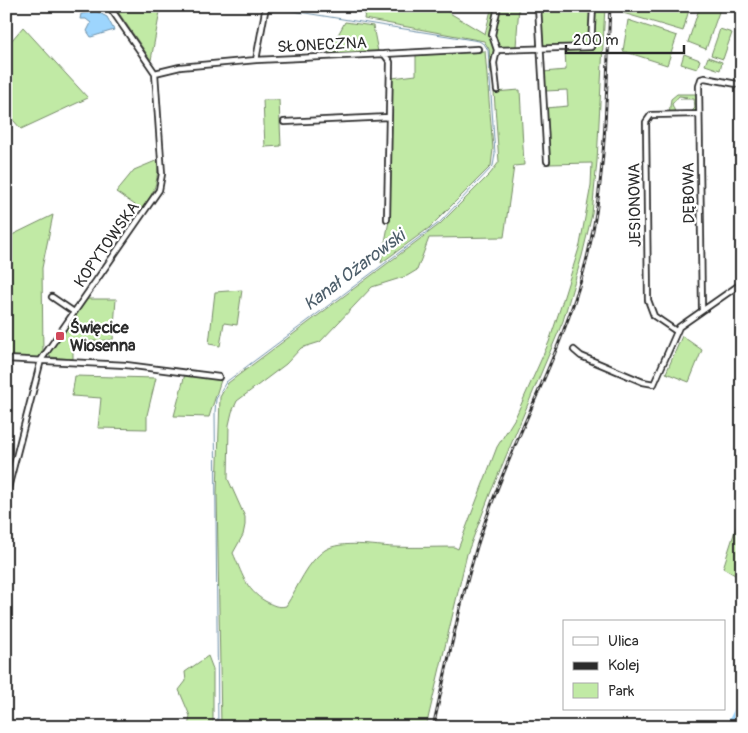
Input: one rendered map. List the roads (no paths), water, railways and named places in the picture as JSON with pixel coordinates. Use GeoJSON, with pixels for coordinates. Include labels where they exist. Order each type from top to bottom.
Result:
{"type":"FeatureCollection","features":[{"type":"Feature","properties":{"kind":"street"},"geometry":{"type":"LineString","coordinates":[[109,6],[155,73]]}},
{"type":"Feature","properties":{"kind":"street"},"geometry":{"type":"LineString","coordinates":[[256,60],[266,6]]}},
{"type":"Feature","properties":{"kind":"street"},"geometry":{"type":"LineString","coordinates":[[496,90],[494,63],[497,50],[492,35],[498,6]]}},
{"type":"Feature","properties":{"kind":"street"},"geometry":{"type":"LineString","coordinates":[[538,6],[547,161]]}},
{"type":"Feature","properties":{"kind":"street"},"geometry":{"type":"LineString","coordinates":[[497,50],[591,47],[593,6]]}},
{"type":"Feature","properties":{"kind":"street"},"geometry":{"type":"LineString","coordinates":[[384,54],[478,49]]}},
{"type":"Feature","properties":{"kind":"street","name":"SŁONECZNA"},"geometry":{"type":"LineString","coordinates":[[155,73],[180,67],[256,60],[384,54],[390,62],[387,219]]}},
{"type":"Feature","properties":{"kind":"street","name":"KOPYTOWSKA"},"geometry":{"type":"LineString","coordinates":[[6,496],[41,360],[159,190],[162,174],[155,73]]}},
{"type":"Feature","properties":{"kind":"street","name":"DĘBOWA"},"geometry":{"type":"LineString","coordinates":[[702,309],[699,86],[703,78],[742,85]]}},
{"type":"Feature","properties":{"kind":"street","name":"JESIONOWA"},"geometry":{"type":"LineString","coordinates":[[676,331],[654,316],[648,300],[646,122],[651,116],[698,114]]}},
{"type":"Feature","properties":{"kind":"street"},"geometry":{"type":"LineString","coordinates":[[284,122],[389,117]]}},
{"type":"Feature","properties":{"kind":"street"},"geometry":{"type":"LineString","coordinates":[[574,350],[581,356],[643,382],[654,384],[676,331],[702,309],[742,283]]}},
{"type":"Feature","properties":{"kind":"street"},"geometry":{"type":"LineString","coordinates":[[52,297],[74,312]]}},
{"type":"Feature","properties":{"kind":"street"},"geometry":{"type":"LineString","coordinates":[[6,359],[126,366],[219,378]]}},
{"type":"Feature","properties":{"kind":"water"},"geometry":{"type":"Polygon","coordinates":[[[96,11],[107,17],[114,30],[91,37],[87,31],[91,23],[86,19],[80,19],[81,14],[96,11]]]}},
{"type":"Feature","properties":{"kind":"waterway","name":"Kanał Ożarowski"},"geometry":{"type":"LineString","coordinates":[[218,727],[216,399],[226,382],[440,222],[493,166],[495,154],[488,50],[479,41],[268,7]]}},
{"type":"Feature","properties":{"kind":"waterway"},"geometry":{"type":"LineString","coordinates":[[729,727],[742,702]]}},
{"type":"Feature","properties":{"kind":"railway"},"geometry":{"type":"LineString","coordinates":[[433,727],[458,616],[481,535],[502,477],[566,325],[586,262],[593,231],[602,167],[610,6]]}},
{"type":"Feature","properties":{"kind":"place","name":"Święcice Wiosenna"},"geometry":{"type":"Point","coordinates":[60,336]}}]}
